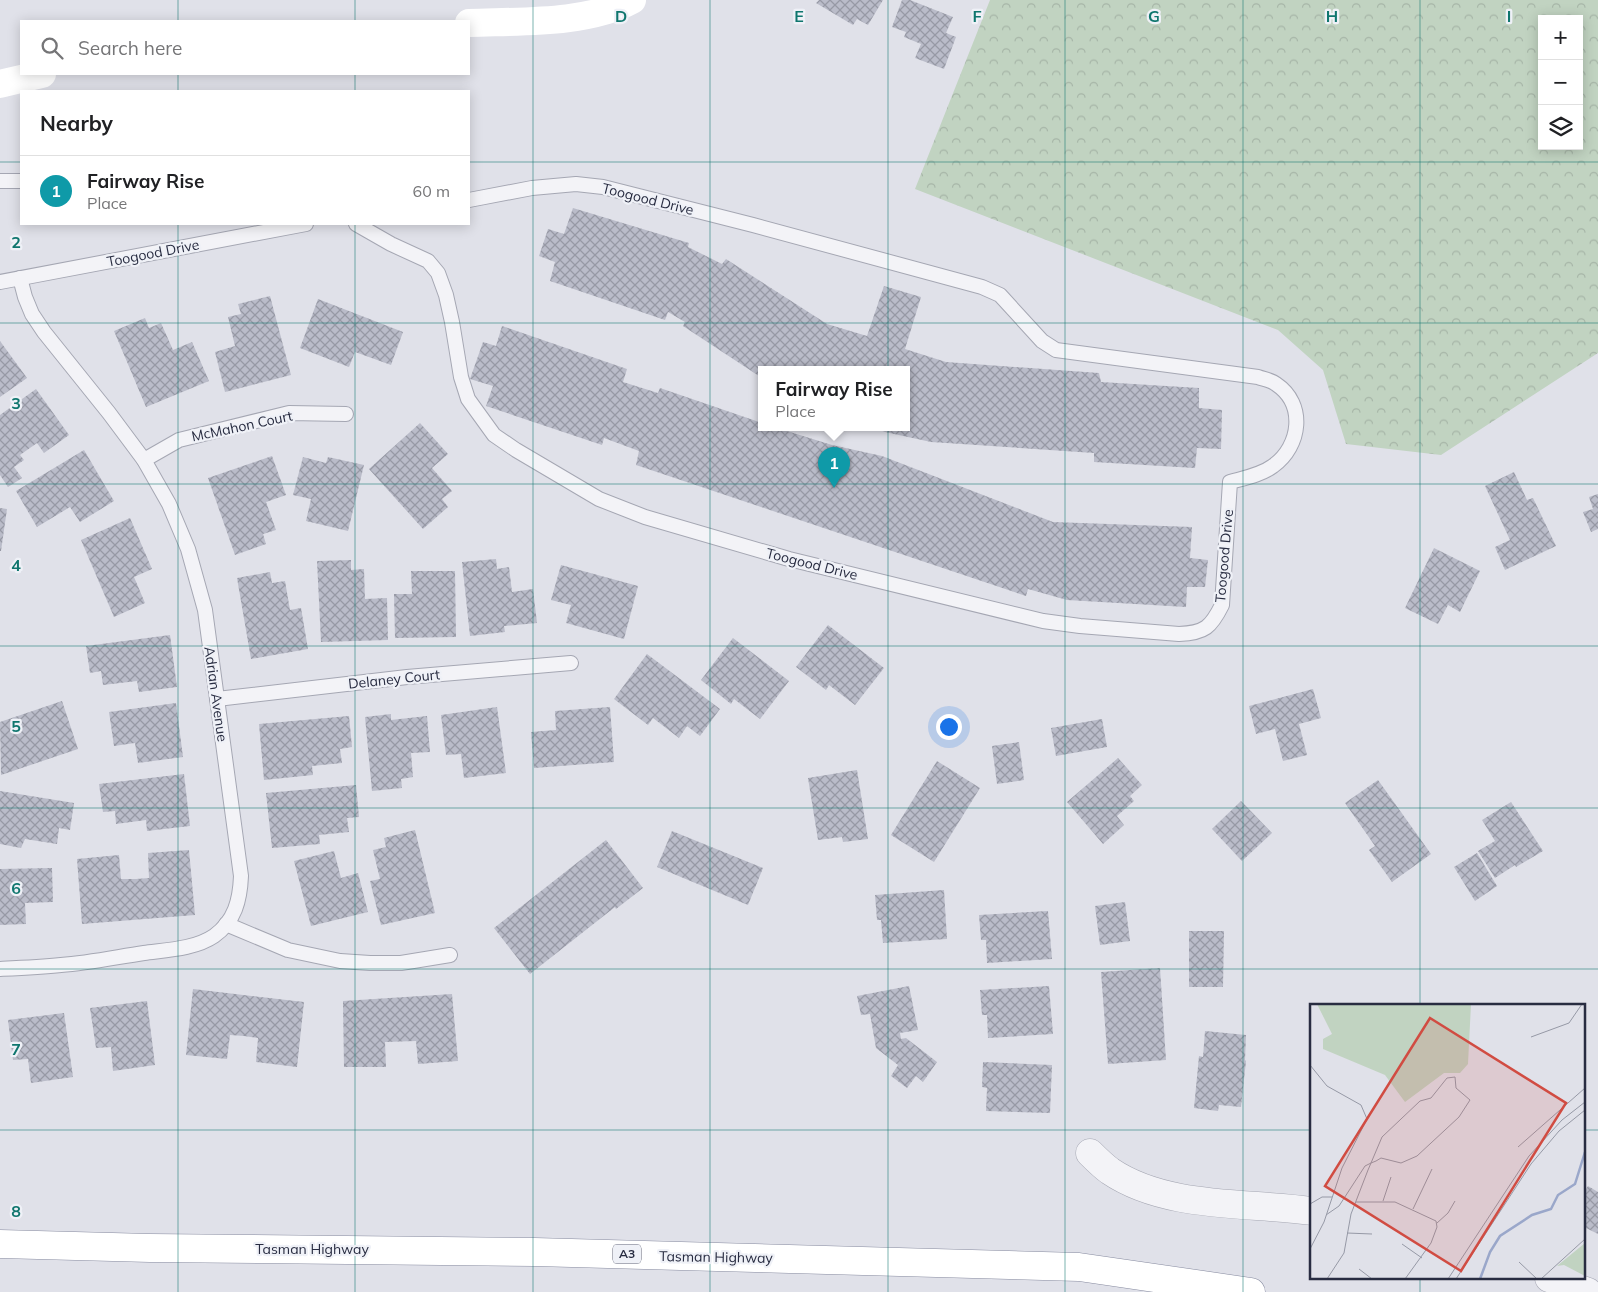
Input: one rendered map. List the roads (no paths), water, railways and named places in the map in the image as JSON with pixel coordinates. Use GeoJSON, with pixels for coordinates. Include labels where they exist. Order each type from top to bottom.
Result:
{"type":"FeatureCollection","features":[{"type":"Feature","properties":{"kind":"main road"},"geometry":{"type":"LineString","coordinates":[[470,24],[596,14],[632,0]]}},
{"type":"Feature","properties":{"kind":"main road"},"geometry":{"type":"LineString","coordinates":[[0,84],[38,75]]}},
{"type":"Feature","properties":{"kind":"main road","name":"Tasman Highway"},"geometry":{"type":"LineString","coordinates":[[0,1244],[150,1248],[525,1252],[1079,1267],[1251,1292]]}},
{"type":"Feature","properties":{"kind":"street"},"geometry":{"type":"LineString","coordinates":[[1090,1153],[1109,1171],[1133,1183],[1177,1198],[1310,1211]]}},
{"type":"Feature","properties":{"kind":"street"},"geometry":{"type":"LineString","coordinates":[[1555,1280],[1588,1292]]}},
{"type":"Feature","properties":{"kind":"lane"},"geometry":{"type":"LineString","coordinates":[[0,181],[20,181]]}},
{"type":"Feature","properties":{"kind":"lane","name":"Toogood Drive"},"geometry":{"type":"LineString","coordinates":[[358,225],[391,244],[428,261],[438,273],[446,295],[461,377],[468,400],[494,435],[599,499],[645,518],[789,560],[1043,621],[1179,634],[1205,629],[1214,620],[1222,605],[1230,482],[1252,476],[1273,466],[1285,454],[1293,441],[1298,424],[1295,409],[1288,395],[1275,383],[1258,376],[1056,350],[1042,341],[1000,296],[982,287],[753,225],[603,187],[576,184],[541,187],[470,200]]}},
{"type":"Feature","properties":{"kind":"lane","name":"Toogood Drive"},"geometry":{"type":"LineString","coordinates":[[0,282],[301,225]]}},
{"type":"Feature","properties":{"kind":"lane","name":"Adrian Avenue"},"geometry":{"type":"LineString","coordinates":[[0,969],[62,966],[199,943],[214,936],[235,911],[240,896],[241,876],[205,610],[188,549],[169,504],[144,460],[44,332],[24,297],[20,278]]}},
{"type":"Feature","properties":{"kind":"lane","name":"McMahon Court"},"geometry":{"type":"LineString","coordinates":[[144,460],[179,440],[289,413],[346,414]]}},
{"type":"Feature","properties":{"kind":"lane","name":"Delaney Court"},"geometry":{"type":"LineString","coordinates":[[217,699],[407,676],[571,663]]}},
{"type":"Feature","properties":{"kind":"lane"},"geometry":{"type":"LineString","coordinates":[[226,924],[288,950],[340,961],[401,963],[450,955]]}},
{"type":"Feature","properties":{"kind":"place","name":"Fairway Rise"},"geometry":{"type":"Point","coordinates":[834,488]}}]}
